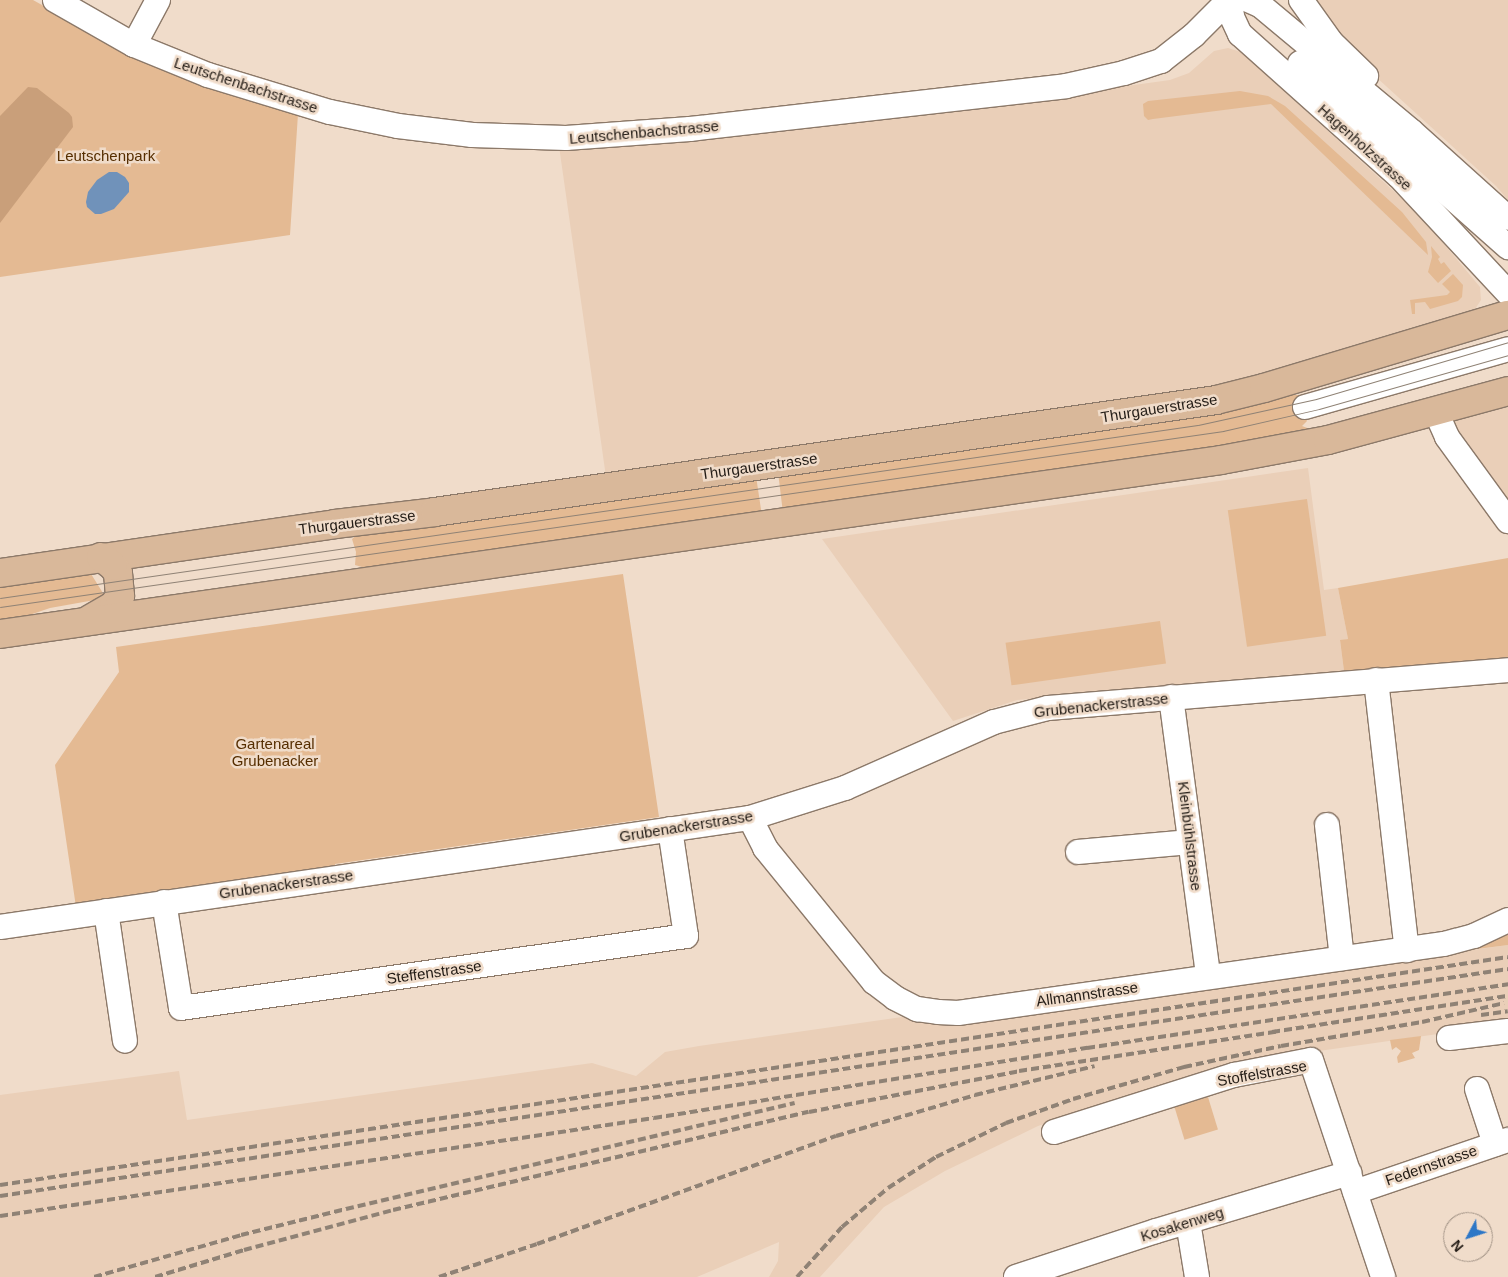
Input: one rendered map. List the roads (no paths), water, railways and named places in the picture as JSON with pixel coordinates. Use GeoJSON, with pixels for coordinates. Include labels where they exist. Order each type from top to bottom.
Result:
{"type":"FeatureCollection","features":[{"type":"Feature","properties":{"kind":"main road","name":"Thurgauerstrasse"},"geometry":{"type":"LineString","coordinates":[[0,573],[101,557],[335,524],[445,511],[1216,400],[1264,388],[1508,315]]}},
{"type":"Feature","properties":{"kind":"main road"},"geometry":{"type":"LineString","coordinates":[[0,634],[1221,460],[1328,440],[1508,391]]}},
{"type":"Feature","properties":{"kind":"main road"},"geometry":{"type":"LineString","coordinates":[[84,622],[114,605],[120,596],[118,573],[113,566],[101,557]]}},
{"type":"Feature","properties":{"kind":"street","name":"Leutschenbachstrasse"},"geometry":{"type":"LineString","coordinates":[[55,0],[134,45],[208,75],[330,112],[398,126],[472,135],[566,138],[690,129],[1076,84],[1124,73],[1161,61],[1194,35],[1230,0]]}},
{"type":"Feature","properties":{"kind":"street"},"geometry":{"type":"LineString","coordinates":[[134,45],[158,0]]}},
{"type":"Feature","properties":{"kind":"street","name":"Hagenholzstrasse"},"geometry":{"type":"LineString","coordinates":[[1230,0],[1232,16],[1240,34],[1399,176],[1508,293]]}},
{"type":"Feature","properties":{"kind":"street"},"geometry":{"type":"LineString","coordinates":[[1248,0],[1260,5],[1290,32],[1411,131],[1508,218]]}},
{"type":"Feature","properties":{"kind":"street"},"geometry":{"type":"LineString","coordinates":[[1301,0],[1332,42],[1385,92],[1411,131]]}},
{"type":"Feature","properties":{"kind":"street"},"geometry":{"type":"LineString","coordinates":[[1268,59],[1300,63],[1290,32]]}},
{"type":"Feature","properties":{"kind":"street","name":"Hagenholzstrasse"},"geometry":{"type":"LineString","coordinates":[[1300,63],[1508,247]]}},
{"type":"Feature","properties":{"kind":"street"},"geometry":{"type":"LineString","coordinates":[[1305,407],[1508,349]]}},
{"type":"Feature","properties":{"kind":"street"},"geometry":{"type":"LineString","coordinates":[[1436,412],[1447,437],[1508,521]]}},
{"type":"Feature","properties":{"kind":"street","name":"Grubenackerstrasse"},"geometry":{"type":"LineString","coordinates":[[0,927],[106,910],[750,818],[845,788],[994,722],[1048,708],[1508,670]]}},
{"type":"Feature","properties":{"kind":"street"},"geometry":{"type":"LineString","coordinates":[[1376,680],[1407,950]]}},
{"type":"Feature","properties":{"kind":"street","name":"Kleinbühlstrasse"},"geometry":{"type":"LineString","coordinates":[[1171,697],[1208,976]]}},
{"type":"Feature","properties":{"kind":"street","name":"Allmannstrasse"},"geometry":{"type":"LineString","coordinates":[[750,818],[765,848],[874,982],[895,998],[918,1009],[958,1013],[1208,976],[1407,950],[1444,944],[1474,936],[1508,920]]}},
{"type":"Feature","properties":{"kind":"street"},"geometry":{"type":"LineString","coordinates":[[1326,825],[1342,958]]}},
{"type":"Feature","properties":{"kind":"street","name":"Steffenstrasse"},"geometry":{"type":"LineString","coordinates":[[164,902],[182,1008],[686,936],[670,829]]}},
{"type":"Feature","properties":{"kind":"street"},"geometry":{"type":"LineString","coordinates":[[1078,852],[1190,842]]}},
{"type":"Feature","properties":{"kind":"street"},"geometry":{"type":"LineString","coordinates":[[106,910],[125,1041]]}},
{"type":"Feature","properties":{"kind":"street"},"geometry":{"type":"LineString","coordinates":[[1449,1038],[1508,1031]]}},
{"type":"Feature","properties":{"kind":"street","name":"Stoffelstrasse"},"geometry":{"type":"LineString","coordinates":[[1054,1132],[1234,1075],[1311,1060],[1383,1277]]}},
{"type":"Feature","properties":{"kind":"street"},"geometry":{"type":"LineString","coordinates":[[1477,1089],[1501,1142]]}},
{"type":"Feature","properties":{"kind":"street","name":"Federnstrasse"},"geometry":{"type":"LineString","coordinates":[[1352,1183],[1501,1142]]}},
{"type":"Feature","properties":{"kind":"street","name":"Kosakenweg"},"geometry":{"type":"LineString","coordinates":[[1016,1277],[1188,1222],[1352,1183]]}},
{"type":"Feature","properties":{"kind":"street"},"geometry":{"type":"LineString","coordinates":[[1188,1222],[1197,1277]]}},
{"type":"Feature","properties":{"kind":"water"},"geometry":{"type":"Polygon","coordinates":[[[109,172],[117,172],[125,177],[129,183],[129,192],[114,209],[101,214],[95,214],[87,207],[88,192],[97,180],[109,172]]]}},
{"type":"Feature","properties":{"kind":"tram line"},"geometry":{"type":"LineString","coordinates":[[0,598],[1198,425],[1316,399],[1508,342]]}},
{"type":"Feature","properties":{"kind":"tram line"},"geometry":{"type":"LineString","coordinates":[[0,607],[1223,431],[1319,409],[1508,355]]}},
{"type":"Feature","properties":{"kind":"railway"},"geometry":{"type":"LineString","coordinates":[[0,1185],[1508,957]]}},
{"type":"Feature","properties":{"kind":"railway"},"geometry":{"type":"LineString","coordinates":[[0,1196],[1508,969]]}},
{"type":"Feature","properties":{"kind":"railway"},"geometry":{"type":"LineString","coordinates":[[0,1216],[654,1118],[1087,1048],[1508,984]]}},
{"type":"Feature","properties":{"kind":"railway"},"geometry":{"type":"LineString","coordinates":[[1272,1032],[1508,996]]}},
{"type":"Feature","properties":{"kind":"railway"},"geometry":{"type":"LineString","coordinates":[[797,1277],[842,1227],[888,1188],[936,1157],[1006,1123],[1073,1099],[1184,1067],[1281,1046],[1422,1022],[1504,1003]]}},
{"type":"Feature","properties":{"kind":"railway"},"geometry":{"type":"LineString","coordinates":[[1481,1015],[1508,1011]]}},
{"type":"Feature","properties":{"kind":"railway"},"geometry":{"type":"LineString","coordinates":[[155,1277],[244,1250],[393,1210],[809,1112],[1019,1071],[1279,1031]]}},
{"type":"Feature","properties":{"kind":"railway"},"geometry":{"type":"LineString","coordinates":[[439,1277],[537,1244],[836,1136],[975,1095],[1095,1066]]}},
{"type":"Feature","properties":{"kind":"railway"},"geometry":{"type":"LineString","coordinates":[[94,1277],[241,1235],[795,1103]]}},
{"type":"Feature","properties":{"kind":"park label","name":"Leutschenpark"},"geometry":{"type":"Point","coordinates":[106,156]}},
{"type":"Feature","properties":{"kind":"park label","name":"Gartenareal Grubenacker"},"geometry":{"type":"Point","coordinates":[275,752]}}]}
